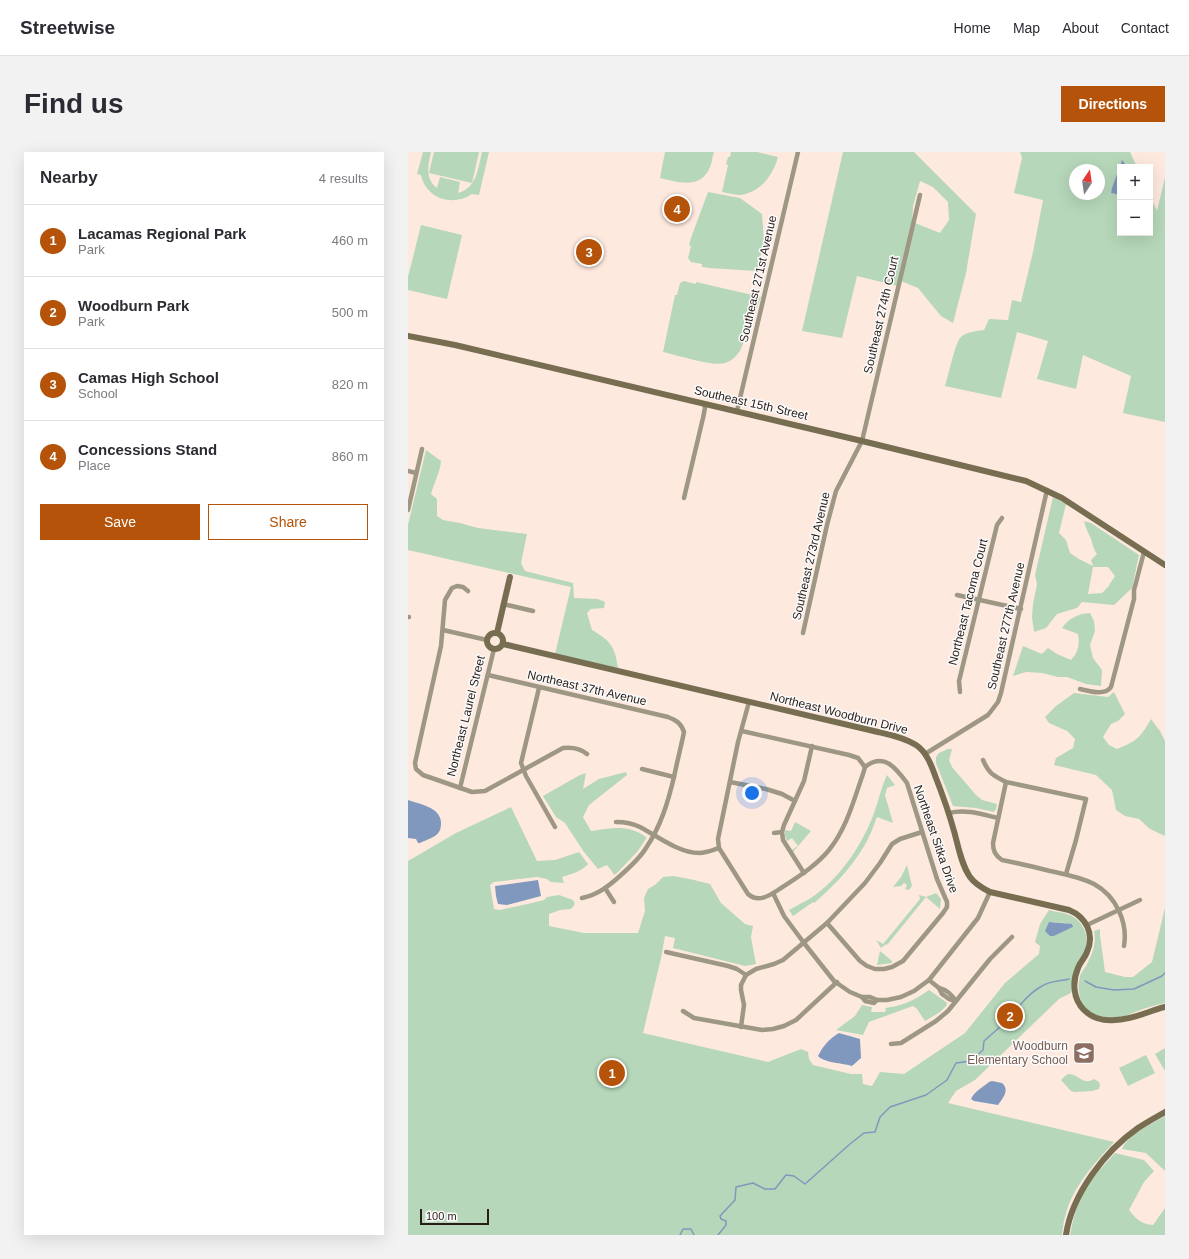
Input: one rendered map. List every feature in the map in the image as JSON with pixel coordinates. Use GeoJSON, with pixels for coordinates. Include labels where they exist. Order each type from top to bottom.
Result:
{"type":"FeatureCollection","features":[{"type":"Feature","properties":{"kind":"street","name":"Southeast 271st Avenue"},"geometry":{"type":"LineString","coordinates":[[737,412],[798,152]]}},
{"type":"Feature","properties":{"kind":"street","name":"Southeast 274th Court"},"geometry":{"type":"LineString","coordinates":[[862,441],[920,195]]}},
{"type":"Feature","properties":{"kind":"street","name":"Southeast 15th Street"},"geometry":{"type":"LineString","coordinates":[[408,336],[1013,477],[1026,481],[1062,498],[1165,566]]}},
{"type":"Feature","properties":{"kind":"street"},"geometry":{"type":"LineString","coordinates":[[684,498],[703,418],[705,408],[704,404]]}},
{"type":"Feature","properties":{"kind":"street","name":"Southeast 273rd Avenue"},"geometry":{"type":"LineString","coordinates":[[803,633],[836,491],[862,441]]}},
{"type":"Feature","properties":{"kind":"street"},"geometry":{"type":"LineString","coordinates":[[408,510],[422,449]]}},
{"type":"Feature","properties":{"kind":"street"},"geometry":{"type":"LineString","coordinates":[[408,471],[416,473]]}},
{"type":"Feature","properties":{"kind":"street","name":"Southeast 277th Avenue"},"geometry":{"type":"LineString","coordinates":[[925,754],[988,715],[994,709],[1001,693],[1047,490]]}},
{"type":"Feature","properties":{"kind":"street","name":"Northeast Tacoma Court"},"geometry":{"type":"LineString","coordinates":[[960,692],[959,681],[978,599],[996,525],[1002,518]]}},
{"type":"Feature","properties":{"kind":"street"},"geometry":{"type":"LineString","coordinates":[[1080,689],[1101,692],[1109,690],[1111,687],[1133,603],[1134,590],[1144,552]]}},
{"type":"Feature","properties":{"kind":"street"},"geometry":{"type":"LineString","coordinates":[[497,633],[510,577]]}},
{"type":"Feature","properties":{"kind":"street"},"geometry":{"type":"LineString","coordinates":[[468,591],[457,586],[452,588],[445,600],[443,630],[415,762],[416,768],[423,775],[460,788],[472,792],[485,791],[563,748],[577,748],[588,754]]}},
{"type":"Feature","properties":{"kind":"street"},"geometry":{"type":"LineString","coordinates":[[957,595],[1021,609]]}},
{"type":"Feature","properties":{"kind":"street"},"geometry":{"type":"LineString","coordinates":[[503,604],[533,611]]}},
{"type":"Feature","properties":{"kind":"street"},"geometry":{"type":"LineString","coordinates":[[443,630],[487,640]]}},
{"type":"Feature","properties":{"kind":"street"},"geometry":{"type":"LineString","coordinates":[[487,640],[491,635],[497,633]]}},
{"type":"Feature","properties":{"kind":"street"},"geometry":{"type":"LineString","coordinates":[[487,640],[489,647],[499,649],[503,644],[502,637],[497,633]]}},
{"type":"Feature","properties":{"kind":"street","name":"Northeast Woodburn Drive"},"geometry":{"type":"LineString","coordinates":[[503,644],[901,738],[917,745],[925,754],[930,763],[949,813],[964,866],[969,876],[981,887],[990,892],[1069,910],[1081,917],[1087,925]]}},
{"type":"Feature","properties":{"kind":"street","name":"Northeast Laurel Street"},"geometry":{"type":"LineString","coordinates":[[460,788],[494,649]]}},
{"type":"Feature","properties":{"kind":"street","name":"Northeast 37th Avenue"},"geometry":{"type":"LineString","coordinates":[[488,675],[668,717],[674,720],[681,725],[684,732],[674,777]]}},
{"type":"Feature","properties":{"kind":"street"},"geometry":{"type":"LineString","coordinates":[[539,688],[521,758],[522,770],[555,827]]}},
{"type":"Feature","properties":{"kind":"street"},"geometry":{"type":"LineString","coordinates":[[742,731],[856,757],[865,767],[845,823],[829,850],[804,873],[773,893],[762,898],[750,897],[720,848],[719,832],[738,742],[749,702]]}},
{"type":"Feature","properties":{"kind":"street"},"geometry":{"type":"LineString","coordinates":[[804,873],[783,840],[782,832],[804,782],[812,746]]}},
{"type":"Feature","properties":{"kind":"street"},"geometry":{"type":"LineString","coordinates":[[984,760],[988,770],[1006,782],[1086,799],[1066,874]]}},
{"type":"Feature","properties":{"kind":"street","name":"Northeast Sitka Drive"},"geometry":{"type":"LineString","coordinates":[[828,923],[860,961],[875,969],[884,969],[892,967],[903,961],[947,907],[947,902],[937,879],[907,783],[897,770],[890,764],[884,762],[874,762],[865,767]]}},
{"type":"Feature","properties":{"kind":"street"},"geometry":{"type":"LineString","coordinates":[[582,898],[591,896],[604,888],[631,866],[646,849],[666,811],[674,777],[642,769]]}},
{"type":"Feature","properties":{"kind":"street"},"geometry":{"type":"LineString","coordinates":[[730,782],[766,789],[782,794],[796,801]]}},
{"type":"Feature","properties":{"kind":"street"},"geometry":{"type":"LineString","coordinates":[[1006,782],[998,818],[993,848],[994,853],[1002,860],[1066,874],[1094,884],[1104,892],[1119,910],[1125,932],[1124,946]]}},
{"type":"Feature","properties":{"kind":"street"},"geometry":{"type":"LineString","coordinates":[[949,813],[968,811],[998,818]]}},
{"type":"Feature","properties":{"kind":"street"},"geometry":{"type":"LineString","coordinates":[[616,822],[628,823],[639,827],[682,849],[698,853],[709,852],[720,848]]}},
{"type":"Feature","properties":{"kind":"street"},"geometry":{"type":"LineString","coordinates":[[774,833],[782,832]]}},
{"type":"Feature","properties":{"kind":"street"},"geometry":{"type":"LineString","coordinates":[[741,1027],[744,1005],[741,985],[746,975],[756,969],[783,960],[804,943],[828,923],[873,874],[892,844],[900,839],[922,832]]}},
{"type":"Feature","properties":{"kind":"street"},"geometry":{"type":"LineString","coordinates":[[604,888],[614,902]]}},
{"type":"Feature","properties":{"kind":"street"},"geometry":{"type":"LineString","coordinates":[[773,893],[784,916],[804,943],[837,982],[850,992],[862,997],[866,1001],[874,1003],[876,1000],[887,1000],[902,997],[914,991],[929,980],[978,918],[990,892]]}},
{"type":"Feature","properties":{"kind":"street"},"geometry":{"type":"LineString","coordinates":[[1140,900],[1087,925],[1091,938],[1087,953],[1078,968],[1074,982],[1074,990],[1077,1002],[1085,1011],[1088,1014],[1100,1019],[1126,1019],[1165,1007]]}},
{"type":"Feature","properties":{"kind":"street"},"geometry":{"type":"LineString","coordinates":[[891,1044],[901,1043],[936,1021],[948,1011],[990,959],[1012,937]]}},
{"type":"Feature","properties":{"kind":"street"},"geometry":{"type":"LineString","coordinates":[[666,952],[728,966],[737,969],[746,975]]}},
{"type":"Feature","properties":{"kind":"street"},"geometry":{"type":"LineString","coordinates":[[929,980],[938,988],[946,990],[956,1001]]}},
{"type":"Feature","properties":{"kind":"street"},"geometry":{"type":"LineString","coordinates":[[683,1010],[694,1018],[741,1027],[762,1030],[784,1026],[796,1020],[837,982]]}},
{"type":"Feature","properties":{"kind":"street"},"geometry":{"type":"LineString","coordinates":[[1066,1235],[1069,1219],[1076,1200],[1083,1187],[1093,1174],[1122,1142],[1138,1128],[1165,1112]]}},
{"type":"Feature","properties":{"kind":"green space"},"geometry":{"type":"Polygon","coordinates":[[[423,152],[431,152],[428,172],[433,184],[437,188],[440,177],[460,182],[458,193],[469,187],[476,177],[482,152],[489,152],[479,195],[472,194],[465,198],[449,200],[434,195],[428,190],[421,175],[417,174],[423,152]]]}},
{"type":"Feature","properties":{"kind":"green space"},"geometry":{"type":"Polygon","coordinates":[[[434,152],[479,152],[472,183],[429,173],[434,152]]]}},
{"type":"Feature","properties":{"kind":"green space"},"geometry":{"type":"Polygon","coordinates":[[[665,152],[714,152],[711,165],[706,174],[695,182],[688,183],[660,178],[665,152]]]}},
{"type":"Feature","properties":{"kind":"green space"},"geometry":{"type":"Polygon","coordinates":[[[731,152],[757,152],[778,157],[773,170],[765,182],[755,190],[741,195],[736,195],[722,192],[728,165],[726,164],[731,152]]]}},
{"type":"Feature","properties":{"kind":"green space"},"geometry":{"type":"Polygon","coordinates":[[[843,152],[914,152],[976,214],[966,273],[953,323],[941,316],[918,288],[901,281],[915,223],[940,233],[949,220],[948,202],[933,187],[920,181],[913,206],[912,222],[898,286],[857,276],[842,338],[802,331],[843,152]]]}},
{"type":"Feature","properties":{"kind":"green space"},"geometry":{"type":"Polygon","coordinates":[[[1020,152],[1130,152],[1136,164],[1127,164],[1122,161],[1121,164],[1117,164],[1117,176],[1111,193],[1117,194],[1117,236],[1153,236],[1153,202],[1157,211],[1165,177],[1165,422],[1123,413],[1131,376],[1083,355],[1076,389],[1037,379],[1048,341],[1017,332],[1001,398],[945,386],[954,353],[960,338],[968,333],[984,330],[989,319],[1008,320],[1012,300],[1021,302],[1043,200],[1014,193],[1022,158],[1020,152]]]}},
{"type":"Feature","properties":{"kind":"green space"},"geometry":{"type":"Polygon","coordinates":[[[708,192],[740,198],[762,214],[764,241],[757,271],[702,267],[702,264],[691,262],[688,258],[691,238],[708,192]]]}},
{"type":"Feature","properties":{"kind":"green space"},"geometry":{"type":"Polygon","coordinates":[[[421,225],[462,235],[447,299],[408,290],[408,277],[421,225]]]}},
{"type":"Feature","properties":{"kind":"green space"},"geometry":{"type":"Polygon","coordinates":[[[684,281],[696,284],[696,282],[761,297],[740,351],[730,361],[719,364],[663,352],[675,295],[677,295],[680,283],[684,281]]]}},
{"type":"Feature","properties":{"kind":"green space"},"geometry":{"type":"Polygon","coordinates":[[[426,450],[441,461],[431,494],[437,499],[437,516],[443,520],[478,528],[527,534],[521,563],[525,571],[573,583],[574,598],[598,599],[605,602],[604,608],[591,609],[587,613],[592,630],[608,641],[611,645],[618,668],[555,654],[571,587],[408,550],[408,525],[426,450]]]}},
{"type":"Feature","properties":{"kind":"green space"},"geometry":{"type":"Polygon","coordinates":[[[1053,497],[1066,504],[1059,533],[1066,540],[1070,553],[1093,566],[1091,560],[1097,554],[1084,521],[1091,523],[1139,555],[1132,588],[1114,605],[1082,602],[1077,608],[1057,614],[1046,628],[1034,632],[1032,617],[1037,584],[1035,575],[1053,497]],[[1093,567],[1088,594],[1102,593],[1108,587],[1115,576],[1108,567],[1093,567]]]}},
{"type":"Feature","properties":{"kind":"green space"},"geometry":{"type":"Polygon","coordinates":[[[1090,613],[1094,621],[1095,631],[1090,645],[1093,658],[1102,670],[1101,686],[1086,684],[1067,677],[1058,677],[1042,673],[1026,672],[1013,676],[1023,646],[1042,654],[1048,648],[1071,660],[1078,648],[1078,634],[1062,628],[1074,617],[1090,613]]]}},
{"type":"Feature","properties":{"kind":"green space"},"geometry":{"type":"Polygon","coordinates":[[[1114,692],[1125,714],[1118,721],[1111,724],[1103,737],[1109,745],[1117,749],[1134,741],[1141,735],[1151,719],[1165,741],[1165,836],[1150,829],[1139,819],[1125,816],[1116,810],[1112,790],[1096,775],[1054,765],[1056,758],[1073,748],[1075,739],[1067,731],[1049,723],[1045,717],[1056,706],[1074,693],[1108,697],[1114,692]]]}},
{"type":"Feature","properties":{"kind":"green space"},"geometry":{"type":"Polygon","coordinates":[[[952,749],[949,760],[952,767],[982,800],[997,804],[994,812],[976,808],[953,806],[936,763],[936,757],[939,753],[952,749]]]}},
{"type":"Feature","properties":{"kind":"green space"},"geometry":{"type":"Polygon","coordinates":[[[626,772],[627,775],[589,805],[583,817],[591,831],[620,828],[633,830],[646,837],[637,852],[614,875],[607,865],[598,869],[584,852],[565,823],[556,817],[543,796],[586,773],[583,789],[599,779],[626,772]]]}},
{"type":"Feature","properties":{"kind":"green space"},"geometry":{"type":"Polygon","coordinates":[[[887,775],[895,785],[887,788],[885,795],[893,823],[877,817],[865,844],[847,870],[828,891],[814,903],[813,902],[793,916],[789,910],[811,898],[821,890],[848,862],[868,828],[887,775]]]}},
{"type":"Feature","properties":{"kind":"green space"},"geometry":{"type":"Polygon","coordinates":[[[511,807],[537,861],[555,860],[579,852],[588,864],[579,871],[562,877],[564,883],[551,882],[547,879],[537,877],[494,882],[490,885],[494,909],[500,910],[559,895],[573,900],[575,904],[571,909],[560,910],[549,914],[549,926],[584,933],[638,933],[645,911],[644,898],[648,889],[655,885],[663,877],[674,876],[710,884],[721,903],[745,924],[753,926],[751,937],[756,964],[745,966],[673,948],[675,938],[665,936],[643,1033],[768,1062],[801,1049],[808,1052],[809,1059],[813,1065],[851,1074],[862,1074],[863,1084],[872,1086],[880,1072],[904,1074],[965,1033],[1005,983],[1039,954],[1040,946],[1035,942],[1040,924],[1049,910],[1073,916],[1084,929],[1087,940],[1084,952],[1074,971],[1071,993],[1059,999],[975,1080],[956,1091],[948,1103],[1114,1142],[1078,1186],[1068,1206],[1064,1219],[1062,1235],[408,1235],[408,861],[456,833],[511,807]],[[1049,922],[1054,936],[1073,927],[1065,923],[1049,922]]]}},
{"type":"Feature","properties":{"kind":"green space"},"geometry":{"type":"Polygon","coordinates":[[[795,822],[811,831],[793,852],[792,850],[798,846],[792,838],[787,841],[785,830],[791,831],[795,822]]]}},
{"type":"Feature","properties":{"kind":"green space"},"geometry":{"type":"Polygon","coordinates":[[[907,865],[912,886],[909,890],[905,889],[907,885],[904,883],[901,886],[893,887],[901,877],[907,865]]]}},
{"type":"Feature","properties":{"kind":"green space"},"geometry":{"type":"Polygon","coordinates":[[[936,893],[941,899],[940,909],[926,897],[936,893]]]}},
{"type":"Feature","properties":{"kind":"green space"},"geometry":{"type":"Polygon","coordinates":[[[919,895],[926,897],[887,945],[886,944],[881,948],[876,940],[883,944],[920,899],[919,895]]]}},
{"type":"Feature","properties":{"kind":"green space"},"geometry":{"type":"Polygon","coordinates":[[[1165,908],[1165,1003],[1146,1008],[1126,1016],[1111,1018],[1094,1014],[1087,1009],[1080,996],[1079,987],[1080,976],[1093,949],[1095,940],[1094,931],[1100,929],[1105,972],[1125,977],[1133,977],[1152,962],[1165,908]]]}},
{"type":"Feature","properties":{"kind":"green space"},"geometry":{"type":"Polygon","coordinates":[[[880,951],[892,961],[892,963],[877,965],[880,951]]]}},
{"type":"Feature","properties":{"kind":"green space"},"geometry":{"type":"Polygon","coordinates":[[[929,990],[946,1002],[947,1005],[940,1012],[925,1021],[917,1009],[913,1006],[869,1022],[863,1035],[836,1030],[855,1016],[862,1005],[872,1007],[871,1012],[884,1012],[886,1011],[885,1008],[898,1006],[908,1002],[929,990]]]}},
{"type":"Feature","properties":{"kind":"green space"},"geometry":{"type":"Polygon","coordinates":[[[1165,1048],[1165,1071],[1155,1054],[1165,1048]]]}},
{"type":"Feature","properties":{"kind":"green space"},"geometry":{"type":"Polygon","coordinates":[[[1146,1055],[1155,1073],[1128,1086],[1119,1068],[1146,1055]]]}},
{"type":"Feature","properties":{"kind":"green space"},"geometry":{"type":"Polygon","coordinates":[[[1068,1074],[1087,1081],[1094,1079],[1099,1082],[1099,1089],[1092,1091],[1071,1091],[1061,1080],[1068,1074]]]}},
{"type":"Feature","properties":{"kind":"green space"},"geometry":{"type":"Polygon","coordinates":[[[1165,1116],[1165,1171],[1146,1153],[1122,1149],[1129,1139],[1135,1134],[1165,1116]]]}},
{"type":"Feature","properties":{"kind":"green space"},"geometry":{"type":"Polygon","coordinates":[[[1115,1153],[1144,1160],[1154,1171],[1144,1182],[1129,1210],[1134,1216],[1145,1224],[1153,1225],[1165,1208],[1165,1235],[1070,1235],[1077,1208],[1083,1193],[1093,1178],[1115,1153]]]}},
{"type":"Feature","properties":{"kind":"water"},"geometry":{"type":"Polygon","coordinates":[[[1122,160],[1126,164],[1121,164],[1122,160]]]}},
{"type":"Feature","properties":{"kind":"water"},"geometry":{"type":"Polygon","coordinates":[[[1117,174],[1117,194],[1111,193],[1117,174]]]}},
{"type":"Feature","properties":{"kind":"water"},"geometry":{"type":"Polygon","coordinates":[[[408,800],[428,807],[437,813],[441,822],[440,831],[438,834],[420,843],[418,843],[416,839],[408,838],[408,800]]]}},
{"type":"Feature","properties":{"kind":"water"},"geometry":{"type":"Polygon","coordinates":[[[538,880],[541,896],[507,905],[498,904],[495,886],[538,880]]]}},
{"type":"Feature","properties":{"kind":"water"},"geometry":{"type":"Polygon","coordinates":[[[1049,922],[1072,924],[1073,927],[1054,936],[1050,936],[1045,931],[1049,922]]]}},
{"type":"Feature","properties":{"kind":"water"},"geometry":{"type":"Polygon","coordinates":[[[839,1033],[860,1039],[861,1058],[852,1066],[825,1060],[818,1056],[827,1043],[839,1033]]]}},
{"type":"Feature","properties":{"kind":"water"},"geometry":{"type":"Polygon","coordinates":[[[992,1081],[1002,1083],[1006,1091],[998,1105],[974,1101],[971,1099],[974,1094],[992,1081]]]}},
{"type":"Feature","properties":{"kind":"waterway"},"geometry":{"type":"LineString","coordinates":[[1085,981],[1096,987],[1114,990],[1134,989],[1162,976],[1165,973]]}},
{"type":"Feature","properties":{"kind":"waterway"},"geometry":{"type":"LineString","coordinates":[[718,1235],[726,1225],[726,1221],[721,1219],[720,1216],[735,1200],[736,1187],[753,1183],[765,1189],[775,1189],[786,1175],[794,1176],[805,1184],[864,1133],[875,1132],[880,1117],[890,1107],[926,1095],[947,1080],[956,1063],[971,1061],[983,1050],[984,1041],[1000,1027],[1009,1023],[1018,1007],[1032,993],[1048,983],[1069,979]]}},
{"type":"Feature","properties":{"kind":"waterway"},"geometry":{"type":"LineString","coordinates":[[680,1235],[683,1229],[691,1229],[694,1235]]}},
{"type":"Feature","properties":{"kind":"place","name":"Concessions Stand"},"geometry":{"type":"Point","coordinates":[677,209]}},
{"type":"Feature","properties":{"kind":"place","name":"Camas High School"},"geometry":{"type":"Point","coordinates":[589,252]}},
{"type":"Feature","properties":{"kind":"place","name":"Woodburn Park"},"geometry":{"type":"Point","coordinates":[1010,1016]}},
{"type":"Feature","properties":{"kind":"place","name":"Woodburn Elementary School"},"geometry":{"type":"Point","coordinates":[1084,1053]}},
{"type":"Feature","properties":{"kind":"place","name":"Lacamas Regional Park"},"geometry":{"type":"Point","coordinates":[612,1073]}}]}
